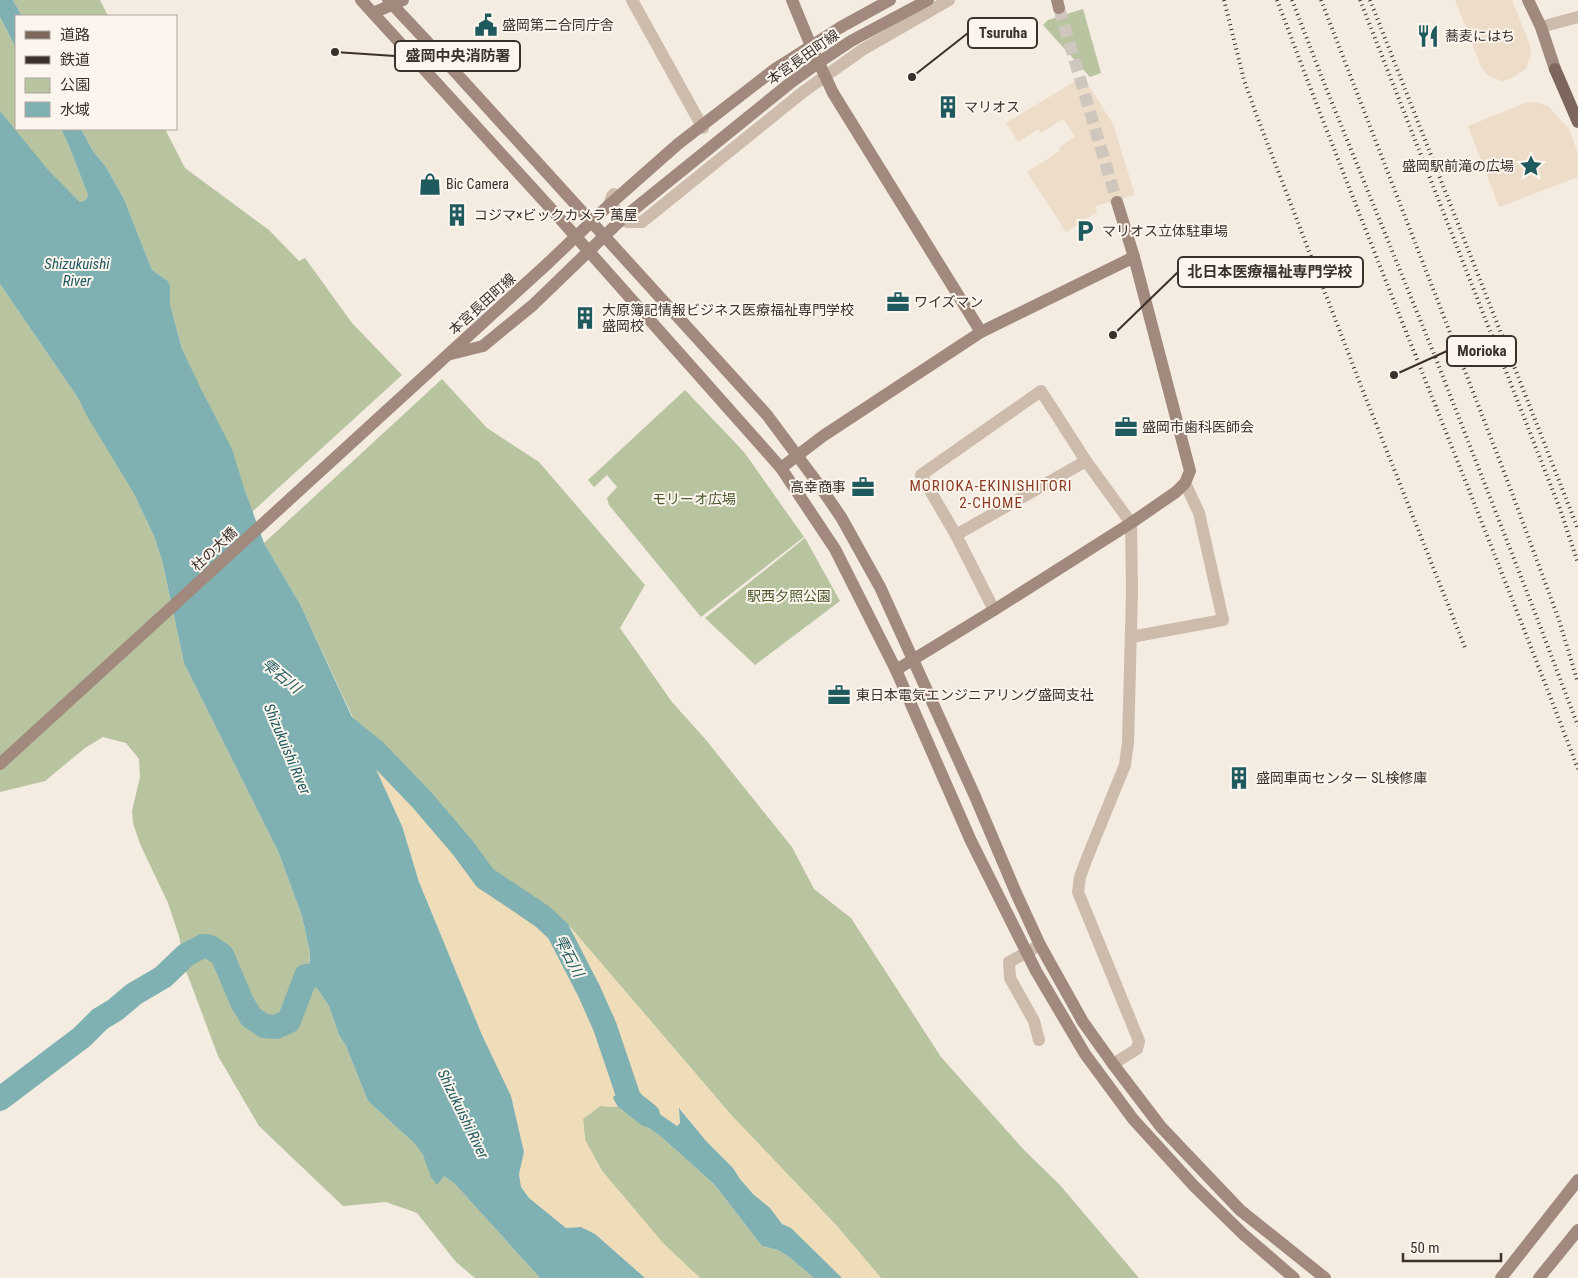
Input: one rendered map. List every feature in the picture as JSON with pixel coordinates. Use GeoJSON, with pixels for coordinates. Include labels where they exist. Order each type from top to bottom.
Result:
{"type":"FeatureCollection","features":[{"type":"Feature","properties":{"kind":"main road"},"geometry":{"type":"LineString","coordinates":[[1555,69],[1578,122]]}},
{"type":"Feature","properties":{"kind":"street"},"geometry":{"type":"LineString","coordinates":[[361,0],[781,468],[835,549],[896,670],[971,841],[1036,971],[1085,1054],[1132,1119],[1194,1186],[1243,1234],[1294,1278]]}},
{"type":"Feature","properties":{"kind":"street"},"geometry":{"type":"LineString","coordinates":[[632,0],[703,128]]}},
{"type":"Feature","properties":{"kind":"street"},"geometry":{"type":"LineString","coordinates":[[792,0],[832,93],[981,332]]}},
{"type":"Feature","properties":{"kind":"street"},"geometry":{"type":"LineString","coordinates":[[881,0],[846,21],[612,196],[610,204],[627,222],[642,222],[810,87],[862,50],[949,0]]}},
{"type":"Feature","properties":{"kind":"street","name":"本宮長田町線"},"geometry":{"type":"LineString","coordinates":[[448,355],[590,221],[678,144],[775,69],[841,27],[890,0]]}},
{"type":"Feature","properties":{"kind":"street","name":"本宮長田町線"},"geometry":{"type":"LineString","coordinates":[[448,355],[483,346],[533,305],[622,219],[789,84],[851,41],[928,0]]}},
{"type":"Feature","properties":{"kind":"street"},"geometry":{"type":"LineString","coordinates":[[1528,0],[1541,27],[1555,69]]}},
{"type":"Feature","properties":{"kind":"street"},"geometry":{"type":"LineString","coordinates":[[374,13],[394,2],[436,51],[767,415],[841,517],[880,587],[1040,945],[1083,1022],[1112,1064],[1161,1127],[1240,1210],[1324,1278]]}},
{"type":"Feature","properties":{"kind":"street"},"geometry":{"type":"LineString","coordinates":[[1541,27],[1578,17]]}},
{"type":"Feature","properties":{"kind":"street"},"geometry":{"type":"LineString","coordinates":[[896,670],[1130,523],[1176,492],[1185,483],[1190,471],[1134,257],[1117,202]]}},
{"type":"Feature","properties":{"kind":"street"},"geometry":{"type":"LineString","coordinates":[[781,468],[823,436],[981,332],[1134,257]]}},
{"type":"Feature","properties":{"kind":"street","name":"杜の大橋"},"geometry":{"type":"LineString","coordinates":[[0,764],[448,355]]}},
{"type":"Feature","properties":{"kind":"street"},"geometry":{"type":"LineString","coordinates":[[994,610],[956,535],[921,475],[1041,391],[1086,461],[1130,523],[1132,592],[1128,742],[1125,765],[1087,858],[1080,877],[1078,892],[1139,1041],[1137,1049],[1112,1064]]}},
{"type":"Feature","properties":{"kind":"street"},"geometry":{"type":"LineString","coordinates":[[956,535],[1086,461]]}},
{"type":"Feature","properties":{"kind":"street"},"geometry":{"type":"LineString","coordinates":[[1131,637],[1223,620],[1199,512],[1185,483]]}},
{"type":"Feature","properties":{"kind":"street"},"geometry":{"type":"LineString","coordinates":[[1039,1040],[1034,1021],[1010,978],[1009,962],[1040,945]]}},
{"type":"Feature","properties":{"kind":"street"},"geometry":{"type":"LineString","coordinates":[[1501,1278],[1578,1180]]}},
{"type":"Feature","properties":{"kind":"street"},"geometry":{"type":"LineString","coordinates":[[1539,1278],[1578,1230]]}},
{"type":"Feature","properties":{"kind":"green space"},"geometry":{"type":"Polygon","coordinates":[[[13,0],[100,0],[108,15],[21,15],[13,0]]]}},
{"type":"Feature","properties":{"kind":"green space"},"geometry":{"type":"Polygon","coordinates":[[[1083,9],[1101,73],[1090,77],[1043,25],[1048,20],[1083,9]]]}},
{"type":"Feature","properties":{"kind":"green space"},"geometry":{"type":"Polygon","coordinates":[[[0,17],[15,46],[15,130],[0,111],[0,17]]]}},
{"type":"Feature","properties":{"kind":"green space"},"geometry":{"type":"Polygon","coordinates":[[[15,130],[62,130],[88,195],[86,200],[80,202],[49,172],[15,130]]]}},
{"type":"Feature","properties":{"kind":"green space"},"geometry":{"type":"Polygon","coordinates":[[[82,130],[166,130],[185,168],[269,230],[299,261],[305,258],[352,323],[402,375],[252,512],[244,488],[182,349],[170,304],[170,286],[168,281],[152,270],[124,199],[106,167],[93,151],[82,130]]]}},
{"type":"Feature","properties":{"kind":"green space"},"geometry":{"type":"Polygon","coordinates":[[[0,284],[78,398],[133,492],[154,536],[162,560],[184,663],[278,851],[302,916],[314,984],[329,1006],[339,1035],[346,1046],[368,1101],[414,1143],[423,1155],[437,1184],[444,1176],[454,1183],[540,1278],[475,1278],[456,1262],[417,1213],[386,1202],[343,1206],[259,1126],[218,1056],[185,968],[179,936],[168,903],[140,844],[133,823],[132,811],[140,777],[139,759],[126,743],[103,737],[85,748],[45,781],[0,792],[0,284]]]}},
{"type":"Feature","properties":{"kind":"green space"},"geometry":{"type":"Polygon","coordinates":[[[442,379],[487,428],[539,462],[645,585],[620,628],[672,702],[706,740],[792,847],[814,889],[851,918],[941,1057],[1024,1150],[1059,1184],[1139,1278],[881,1278],[836,1225],[732,1116],[571,928],[552,912],[484,865],[451,824],[361,735],[300,604],[264,543],[442,379]]]}},
{"type":"Feature","properties":{"kind":"green space","name":"モリーオ広場"},"geometry":{"type":"Polygon","coordinates":[[[685,390],[744,452],[804,537],[701,617],[609,505],[607,498],[617,487],[607,475],[594,487],[588,480],[685,390]]]}},
{"type":"Feature","properties":{"kind":"green space","name":"駅西夕照公園"},"geometry":{"type":"Polygon","coordinates":[[[805,538],[840,601],[755,665],[705,618],[805,538]]]}},
{"type":"Feature","properties":{"kind":"green space"},"geometry":{"type":"Polygon","coordinates":[[[600,1106],[618,1107],[659,1135],[714,1184],[762,1246],[778,1250],[814,1278],[700,1278],[664,1245],[602,1171],[585,1140],[583,1119],[600,1106]]]}},
{"type":"Feature","properties":{"kind":"sand"},"geometry":{"type":"Polygon","coordinates":[[[368,752],[380,762],[419,804],[432,823],[448,839],[485,886],[510,901],[545,928],[560,946],[567,947],[573,939],[571,928],[732,1116],[836,1225],[881,1278],[839,1277],[791,1228],[782,1224],[770,1208],[753,1194],[733,1168],[706,1141],[680,1108],[680,1123],[677,1126],[648,1106],[637,1093],[630,1090],[617,1094],[615,1102],[618,1107],[600,1106],[583,1119],[585,1140],[602,1171],[664,1244],[700,1278],[645,1278],[595,1234],[581,1227],[566,1228],[529,1198],[521,1187],[519,1174],[524,1152],[511,1096],[482,1035],[419,882],[402,826],[368,752]]]}},
{"type":"Feature","properties":{"kind":"shaded area"},"geometry":{"type":"Polygon","coordinates":[[[1455,0],[1512,0],[1530,45],[1531,55],[1526,69],[1512,78],[1502,81],[1489,76],[1482,69],[1455,0]]]}},
{"type":"Feature","properties":{"kind":"shaded area"},"geometry":{"type":"Polygon","coordinates":[[[1077,80],[1091,89],[1113,124],[1135,195],[1096,206],[1097,212],[1066,232],[1027,172],[1060,151],[1059,148],[1075,136],[1063,119],[1041,133],[1038,129],[1018,142],[1006,123],[1077,80]]]}},
{"type":"Feature","properties":{"kind":"shaded area","name":"盛岡駅前滝の広場"},"geometry":{"type":"Polygon","coordinates":[[[1535,102],[1548,106],[1569,129],[1578,154],[1578,177],[1499,207],[1468,126],[1525,103],[1535,102]]]}},
{"type":"Feature","properties":{"kind":"water"},"geometry":{"type":"Polygon","coordinates":[[[0,0],[13,0],[21,15],[15,15],[15,46],[0,17],[0,0]]]}},
{"type":"Feature","properties":{"kind":"water","name":"Shizukuishi River"},"geometry":{"type":"Polygon","coordinates":[[[0,111],[49,171],[80,202],[86,200],[88,195],[62,130],[82,130],[124,199],[152,270],[168,281],[170,286],[170,304],[182,349],[232,449],[264,543],[300,604],[402,826],[419,882],[482,1035],[511,1096],[524,1152],[519,1174],[521,1187],[529,1198],[566,1228],[581,1227],[595,1234],[645,1278],[540,1278],[454,1183],[444,1176],[437,1185],[431,1177],[423,1155],[414,1143],[368,1101],[346,1046],[339,1035],[329,1006],[314,984],[309,970],[310,953],[302,916],[278,851],[184,663],[162,560],[154,536],[133,492],[78,398],[0,284],[0,111]]]}},
{"type":"Feature","properties":{"kind":"water"},"geometry":{"type":"Polygon","coordinates":[[[634,1090],[648,1106],[677,1126],[680,1123],[679,1108],[706,1141],[733,1168],[753,1194],[770,1208],[782,1224],[791,1228],[842,1278],[814,1278],[778,1250],[762,1246],[714,1184],[659,1135],[618,1107],[613,1098],[614,1096],[634,1090]]]}},
{"type":"Feature","properties":{"kind":"waterway","name":"雫石川"},"geometry":{"type":"LineString","coordinates":[[339,722],[375,751],[422,800],[463,848],[485,878],[543,917],[558,931],[605,1027],[629,1098],[648,1115]]}},
{"type":"Feature","properties":{"kind":"waterway"},"geometry":{"type":"LineString","coordinates":[[0,1099],[82,1037],[100,1019],[115,1010],[134,994],[163,977],[186,955],[203,946],[210,947],[222,955],[242,1002],[251,1017],[264,1026],[276,1027],[289,1021],[306,976],[342,973]]}},
{"type":"Feature","properties":{"kind":"tunnel"},"geometry":{"type":"LineString","coordinates":[[1059,8],[1117,202]]}},
{"type":"Feature","properties":{"kind":"railway"},"geometry":{"type":"LineString","coordinates":[[1224,0],[1244,80],[1258,119],[1466,650]]}},
{"type":"Feature","properties":{"kind":"railway"},"geometry":{"type":"LineString","coordinates":[[1277,0],[1578,769]]}},
{"type":"Feature","properties":{"kind":"railway"},"geometry":{"type":"LineString","coordinates":[[1292,0],[1436,359],[1578,726]]}},
{"type":"Feature","properties":{"kind":"railway"},"geometry":{"type":"LineString","coordinates":[[1321,0],[1506,477],[1559,620],[1578,683]]}},
{"type":"Feature","properties":{"kind":"railway"},"geometry":{"type":"LineString","coordinates":[[1360,0],[1560,509],[1578,563]]}},
{"type":"Feature","properties":{"kind":"railway"},"geometry":{"type":"LineString","coordinates":[[1370,0],[1578,529]]}},
{"type":"Feature","properties":{"kind":"place","name":"盛岡第二合同庁舎"},"geometry":{"type":"Point","coordinates":[486,25]}},
{"type":"Feature","properties":{"kind":"place","name":"蕎麦にはち"},"geometry":{"type":"Point","coordinates":[1428,36]}},
{"type":"Feature","properties":{"kind":"place","name":"盛岡中央消防署"},"geometry":{"type":"Point","coordinates":[335,52]}},
{"type":"Feature","properties":{"kind":"place","name":"Tsuruha"},"geometry":{"type":"Point","coordinates":[912,77]}},
{"type":"Feature","properties":{"kind":"place","name":"マリオス"},"geometry":{"type":"Point","coordinates":[948,107]}},
{"type":"Feature","properties":{"kind":"place","name":"盛岡駅前滝の広場"},"geometry":{"type":"Point","coordinates":[1531,166]}},
{"type":"Feature","properties":{"kind":"place","name":"Bic Camera"},"geometry":{"type":"Point","coordinates":[430,184]}},
{"type":"Feature","properties":{"kind":"place","name":"コジマ×ビックカメラ 萬屋"},"geometry":{"type":"Point","coordinates":[457,215]}},
{"type":"Feature","properties":{"kind":"place","name":"マリオス立体駐車場"},"geometry":{"type":"Point","coordinates":[1085,231]}},
{"type":"Feature","properties":{"kind":"place","name":"ワイズマン"},"geometry":{"type":"Point","coordinates":[898,302]}},
{"type":"Feature","properties":{"kind":"place","name":"大原簿記情報ビジネス医療福祉専門学校 盛岡校"},"geometry":{"type":"Point","coordinates":[585,318]}},
{"type":"Feature","properties":{"kind":"place","name":"北日本医療福祉専門学校"},"geometry":{"type":"Point","coordinates":[1113,335]}},
{"type":"Feature","properties":{"kind":"place","name":"Morioka"},"geometry":{"type":"Point","coordinates":[1394,375]}},
{"type":"Feature","properties":{"kind":"place","name":"盛岡市歯科医師会"},"geometry":{"type":"Point","coordinates":[1126,427]}},
{"type":"Feature","properties":{"kind":"place","name":"高幸商事"},"geometry":{"type":"Point","coordinates":[863,487]}},
{"type":"Feature","properties":{"kind":"place","name":"東日本電気エンジニアリング盛岡支社"},"geometry":{"type":"Point","coordinates":[839,695]}},
{"type":"Feature","properties":{"kind":"place","name":"盛岡車両センター SL検修庫"},"geometry":{"type":"Point","coordinates":[1239,778]}},
{"type":"Feature","properties":{"kind":"district","name":"MORIOKA-EKINISHITORI 2-CHOME"},"geometry":{"type":"Point","coordinates":[991,494]}}]}
